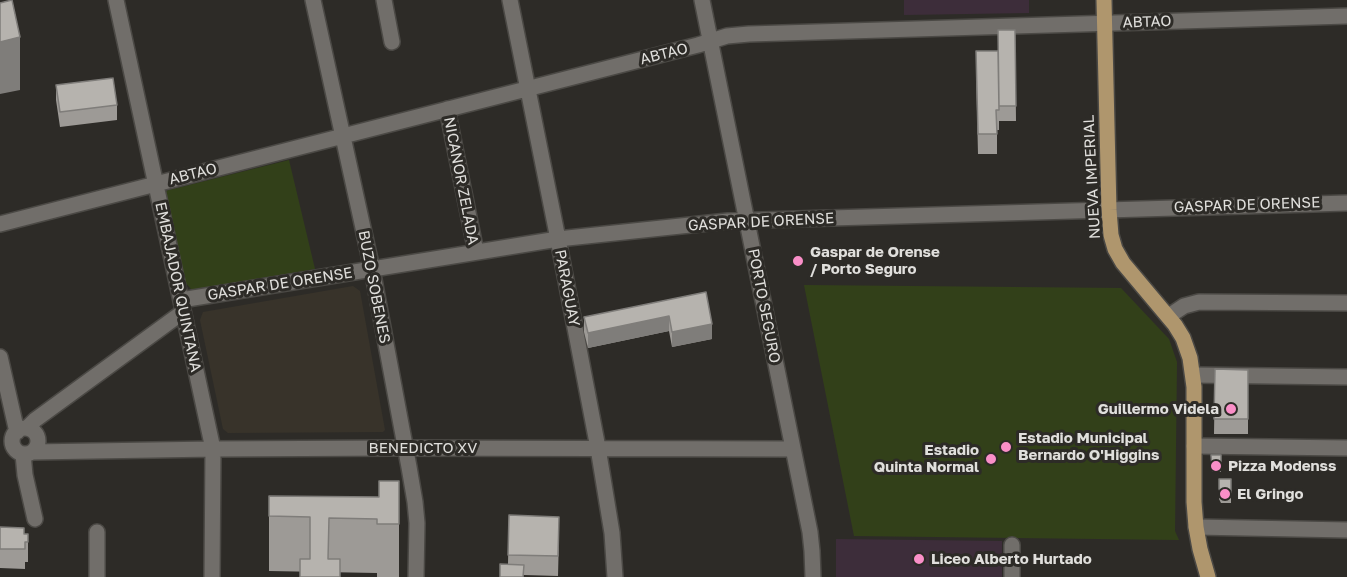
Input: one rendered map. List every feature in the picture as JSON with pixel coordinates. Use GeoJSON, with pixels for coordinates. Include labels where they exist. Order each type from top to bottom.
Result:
{"type":"FeatureCollection","features":[{"type":"Feature","properties":{"kind":"main road","name":"NUEVA IMPERIAL"},"geometry":{"type":"LineString","coordinates":[[1104,0],[1111,235],[1118,256],[1179,330],[1190,358],[1193,375],[1194,502],[1200,549],[1208,577]]}},
{"type":"Feature","properties":{"kind":"street","name":"EMBAJADOR QUINTANA"},"geometry":{"type":"LineString","coordinates":[[116,0],[213,449],[212,577]]}},
{"type":"Feature","properties":{"kind":"street","name":"BUZO SOBENES"},"geometry":{"type":"LineString","coordinates":[[313,0],[372,269],[405,448],[416,513],[416,577]]}},
{"type":"Feature","properties":{"kind":"street"},"geometry":{"type":"LineString","coordinates":[[384,0],[392,42]]}},
{"type":"Feature","properties":{"kind":"street","name":"PARAGUAY"},"geometry":{"type":"LineString","coordinates":[[510,0],[598,448],[612,533],[615,577]]}},
{"type":"Feature","properties":{"kind":"street","name":"PORTO SEGURO"},"geometry":{"type":"LineString","coordinates":[[702,0],[811,542],[813,577]]}},
{"type":"Feature","properties":{"kind":"street","name":"ABTAO"},"geometry":{"type":"LineString","coordinates":[[0,224],[727,36],[749,33],[1347,16]]}},
{"type":"Feature","properties":{"kind":"street","name":"NICANOR ZELADA"},"geometry":{"type":"LineString","coordinates":[[447,110],[476,252]]}},
{"type":"Feature","properties":{"kind":"street","name":"GASPAR DE ORENSE"},"geometry":{"type":"LineString","coordinates":[[22,430],[182,306],[372,269],[558,239],[747,220],[1347,202]]}},
{"type":"Feature","properties":{"kind":"street"},"geometry":{"type":"LineString","coordinates":[[1169,316],[1184,306],[1198,302],[1347,303]]}},
{"type":"Feature","properties":{"kind":"street"},"geometry":{"type":"LineString","coordinates":[[0,357],[22,430]]}},
{"type":"Feature","properties":{"kind":"street"},"geometry":{"type":"LineString","coordinates":[[1193,375],[1347,377]]}},
{"type":"Feature","properties":{"kind":"street"},"geometry":{"type":"LineString","coordinates":[[22,430],[33,431],[22,449],[35,519]]}},
{"type":"Feature","properties":{"kind":"street"},"geometry":{"type":"LineString","coordinates":[[22,430],[13,440],[22,449]]}},
{"type":"Feature","properties":{"kind":"street"},"geometry":{"type":"LineString","coordinates":[[1194,446],[1347,448]]}},
{"type":"Feature","properties":{"kind":"street","name":"BENEDICTO XV"},"geometry":{"type":"LineString","coordinates":[[22,449],[53,451],[405,448],[793,449]]}},
{"type":"Feature","properties":{"kind":"street"},"geometry":{"type":"LineString","coordinates":[[1196,526],[1347,530]]}},
{"type":"Feature","properties":{"kind":"street"},"geometry":{"type":"LineString","coordinates":[[97,532],[97,577]]}},
{"type":"Feature","properties":{"kind":"street"},"geometry":{"type":"LineString","coordinates":[[1012,545],[1012,577]]}},
{"type":"Feature","properties":{"kind":"shaded area"},"geometry":{"type":"Polygon","coordinates":[[[904,0],[1029,0],[1029,13],[904,15],[904,0]]]}},
{"type":"Feature","properties":{"kind":"shaded area"},"geometry":{"type":"Polygon","coordinates":[[[353,286],[360,291],[385,430],[383,432],[228,433],[223,429],[200,320],[203,312],[353,286]]]}},
{"type":"Feature","properties":{"kind":"shaded area","name":"Liceo Alberto Hurtado"},"geometry":{"type":"Polygon","coordinates":[[[836,539],[1002,541],[1002,577],[836,577],[836,539]]]}},
{"type":"Feature","properties":{"kind":"green space"},"geometry":{"type":"Polygon","coordinates":[[[289,160],[315,269],[191,289],[185,282],[165,191],[289,160]]]}},
{"type":"Feature","properties":{"kind":"green space","name":"Estadio Municipal Bernardo O'Higgins"},"geometry":{"type":"Polygon","coordinates":[[[804,285],[1121,288],[1169,339],[1177,362],[1175,531],[1179,540],[854,536],[804,285]]]}},
{"type":"Feature","properties":{"kind":"building"},"geometry":{"type":"Polygon","coordinates":[[[12,0],[20,37],[0,42],[0,3],[12,0]]]}},
{"type":"Feature","properties":{"kind":"building"},"geometry":{"type":"Polygon","coordinates":[[[998,30],[1015,30],[1016,106],[999,106],[998,30]]]}},
{"type":"Feature","properties":{"kind":"building"},"geometry":{"type":"Polygon","coordinates":[[[976,51],[998,51],[997,134],[978,134],[976,51]]]}},
{"type":"Feature","properties":{"kind":"building"},"geometry":{"type":"Polygon","coordinates":[[[113,78],[117,105],[60,112],[56,85],[113,78]]]}},
{"type":"Feature","properties":{"kind":"building"},"geometry":{"type":"Polygon","coordinates":[[[706,292],[712,324],[672,332],[669,316],[588,333],[584,317],[706,292]]]}},
{"type":"Feature","properties":{"kind":"building","name":"Guillermo Videla"},"geometry":{"type":"Polygon","coordinates":[[[1215,369],[1248,370],[1248,419],[1214,419],[1215,369]]]}},
{"type":"Feature","properties":{"kind":"building"},"geometry":{"type":"Polygon","coordinates":[[[1211,455],[1221,455],[1221,467],[1212,467],[1211,455]]]}},
{"type":"Feature","properties":{"kind":"building"},"geometry":{"type":"Polygon","coordinates":[[[1219,479],[1231,479],[1231,493],[1221,493],[1219,479]]]}},
{"type":"Feature","properties":{"kind":"building"},"geometry":{"type":"Polygon","coordinates":[[[379,481],[399,481],[399,524],[377,524],[377,519],[329,518],[328,559],[340,559],[340,577],[300,577],[300,559],[310,559],[310,517],[269,516],[269,496],[379,497],[379,481]]]}},
{"type":"Feature","properties":{"kind":"building"},"geometry":{"type":"Polygon","coordinates":[[[509,515],[559,517],[558,556],[508,555],[509,515]]]}},
{"type":"Feature","properties":{"kind":"building"},"geometry":{"type":"Polygon","coordinates":[[[0,527],[24,528],[24,534],[28,534],[25,549],[0,549],[0,527]]]}},
{"type":"Feature","properties":{"kind":"building"},"geometry":{"type":"Polygon","coordinates":[[[500,564],[524,565],[523,577],[500,577],[500,564]]]}},
{"type":"Feature","properties":{"kind":"place","name":"Gaspar de Orense / Porto Seguro"},"geometry":{"type":"Point","coordinates":[798,261]}},
{"type":"Feature","properties":{"kind":"place","name":"Guillermo Videla"},"geometry":{"type":"Point","coordinates":[1231,409]}},
{"type":"Feature","properties":{"kind":"place","name":"Estadio Municipal Bernardo O'Higgins"},"geometry":{"type":"Point","coordinates":[1006,447]}},
{"type":"Feature","properties":{"kind":"place","name":"Estadio Quinta Normal"},"geometry":{"type":"Point","coordinates":[991,459]}},
{"type":"Feature","properties":{"kind":"place","name":"Pizza Modenss"},"geometry":{"type":"Point","coordinates":[1216,466]}},
{"type":"Feature","properties":{"kind":"place","name":"El Gringo"},"geometry":{"type":"Point","coordinates":[1225,494]}},
{"type":"Feature","properties":{"kind":"place","name":"Liceo Alberto Hurtado"},"geometry":{"type":"Point","coordinates":[919,559]}}]}
